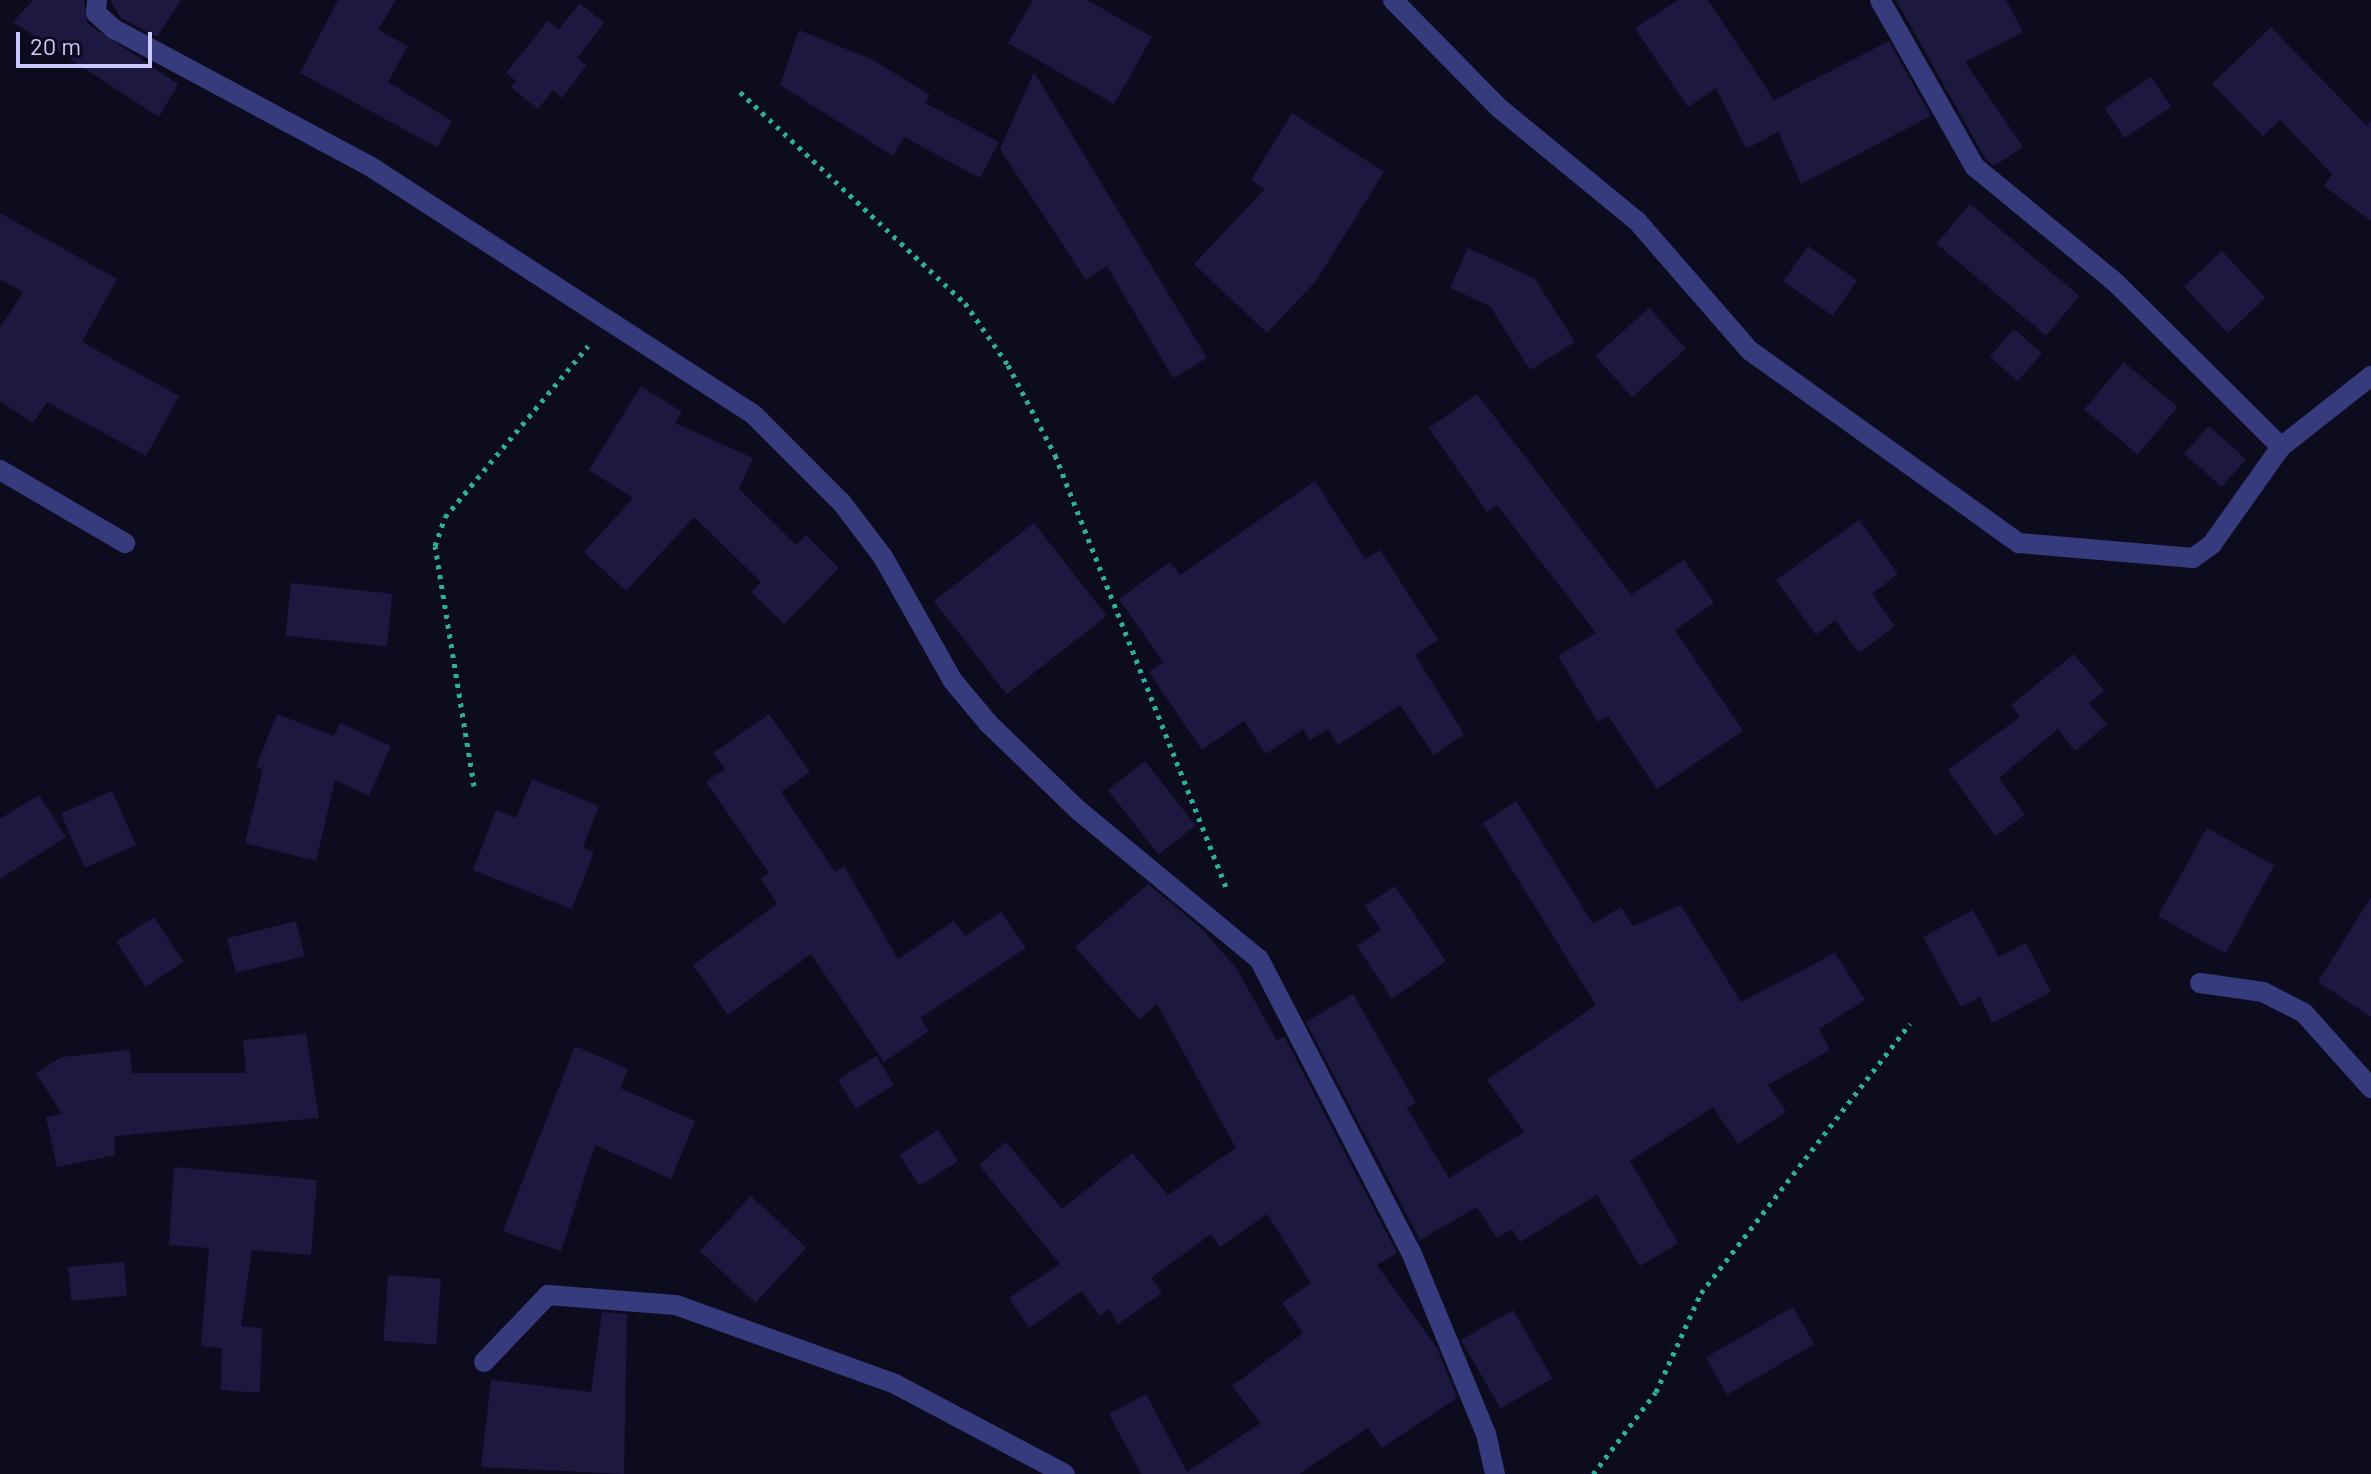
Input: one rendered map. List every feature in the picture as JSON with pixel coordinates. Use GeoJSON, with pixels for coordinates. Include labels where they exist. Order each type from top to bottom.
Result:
{"type":"FeatureCollection","features":[{"type":"Feature","properties":{"kind":"street"},"geometry":{"type":"LineString","coordinates":[[97,0],[96,13],[114,29],[342,149],[753,414],[792,451],[883,557],[953,681],[989,724],[1078,810],[1248,945],[1411,1252],[1486,1434],[1495,1474]]}},
{"type":"Feature","properties":{"kind":"street"},"geometry":{"type":"LineString","coordinates":[[1393,0],[1498,107],[1637,221],[1749,350],[2019,543],[2193,558],[2212,544],[2281,447],[2371,376]]}},
{"type":"Feature","properties":{"kind":"street"},"geometry":{"type":"LineString","coordinates":[[1880,0],[1975,167],[2116,283],[2281,447]]}},
{"type":"Feature","properties":{"kind":"street"},"geometry":{"type":"LineString","coordinates":[[0,470],[125,543]]}},
{"type":"Feature","properties":{"kind":"street"},"geometry":{"type":"LineString","coordinates":[[2200,983],[2263,992],[2304,1013],[2371,1088]]}},
{"type":"Feature","properties":{"kind":"street"},"geometry":{"type":"LineString","coordinates":[[484,1362],[548,1295],[676,1305],[895,1384],[1065,1474]]}},
{"type":"Feature","properties":{"kind":"path"},"geometry":{"type":"LineString","coordinates":[[740,92],[965,303],[1008,365],[1061,469],[1248,945]]}},
{"type":"Feature","properties":{"kind":"path"},"geometry":{"type":"LineString","coordinates":[[474,786],[435,546],[445,517],[610,321]]}},
{"type":"Feature","properties":{"kind":"path"},"geometry":{"type":"LineString","coordinates":[[1593,1474],[1656,1392],[1701,1293],[1910,1024]]}},
{"type":"Feature","properties":{"kind":"building"},"geometry":{"type":"Polygon","coordinates":[[[33,0],[84,0],[87,23],[178,84],[159,117],[13,22],[33,0]]]}},
{"type":"Feature","properties":{"kind":"building"},"geometry":{"type":"Polygon","coordinates":[[[110,0],[181,0],[157,37],[121,18],[110,0]]]}},
{"type":"Feature","properties":{"kind":"building"},"geometry":{"type":"Polygon","coordinates":[[[338,0],[396,0],[378,30],[408,46],[388,82],[452,121],[437,147],[300,73],[338,0]]]}},
{"type":"Feature","properties":{"kind":"building"},"geometry":{"type":"Polygon","coordinates":[[[1033,0],[1087,0],[1152,37],[1114,104],[1008,43],[1033,0]]]}},
{"type":"Feature","properties":{"kind":"building"},"geometry":{"type":"Polygon","coordinates":[[[1678,0],[1708,0],[1774,100],[1889,41],[1931,116],[1801,184],[1778,132],[1746,149],[1716,88],[1688,107],[1635,28],[1678,0]]]}},
{"type":"Feature","properties":{"kind":"building"},"geometry":{"type":"Polygon","coordinates":[[[1896,0],[2006,0],[2023,32],[1965,62],[2023,147],[1994,166],[1985,158],[1896,0]]]}},
{"type":"Feature","properties":{"kind":"building"},"geometry":{"type":"Polygon","coordinates":[[[580,3],[604,23],[577,58],[587,65],[562,98],[553,90],[538,109],[511,87],[516,81],[506,73],[548,21],[559,29],[580,3]]]}},
{"type":"Feature","properties":{"kind":"building"},"geometry":{"type":"Polygon","coordinates":[[[2271,27],[2367,126],[2371,120],[2371,221],[2324,186],[2332,174],[2280,120],[2263,136],[2212,84],[2271,27]]]}},
{"type":"Feature","properties":{"kind":"building"},"geometry":{"type":"Polygon","coordinates":[[[799,30],[873,60],[930,95],[925,103],[999,142],[980,178],[904,137],[893,156],[780,85],[799,30]]]}},
{"type":"Feature","properties":{"kind":"building"},"geometry":{"type":"Polygon","coordinates":[[[1034,72],[1207,358],[1173,378],[1107,266],[1086,280],[1000,149],[1034,72]]]}},
{"type":"Feature","properties":{"kind":"building"},"geometry":{"type":"Polygon","coordinates":[[[2151,77],[2171,107],[2125,138],[2105,108],[2151,77]]]}},
{"type":"Feature","properties":{"kind":"building"},"geometry":{"type":"Polygon","coordinates":[[[1292,113],[1384,172],[1316,281],[1267,333],[1194,264],[1265,189],[1251,180],[1292,113]]]}},
{"type":"Feature","properties":{"kind":"building"},"geometry":{"type":"Polygon","coordinates":[[[1970,204],[2080,296],[2046,336],[1937,244],[1970,204]]]}},
{"type":"Feature","properties":{"kind":"building"},"geometry":{"type":"Polygon","coordinates":[[[0,213],[117,279],[82,342],[179,396],[146,456],[47,402],[33,423],[0,401],[0,328],[23,292],[0,279],[0,213]]]}},
{"type":"Feature","properties":{"kind":"building"},"geometry":{"type":"Polygon","coordinates":[[[1808,246],[1857,280],[1832,316],[1783,281],[1808,246]]]}},
{"type":"Feature","properties":{"kind":"building"},"geometry":{"type":"Polygon","coordinates":[[[1468,248],[1535,279],[1575,342],[1530,370],[1490,306],[1450,288],[1468,248]]]}},
{"type":"Feature","properties":{"kind":"building"},"geometry":{"type":"Polygon","coordinates":[[[2222,251],[2266,298],[2228,333],[2184,286],[2222,251]]]}},
{"type":"Feature","properties":{"kind":"building"},"geometry":{"type":"Polygon","coordinates":[[[1649,308],[1686,349],[1632,397],[1595,356],[1649,308]]]}},
{"type":"Feature","properties":{"kind":"building"},"geometry":{"type":"Polygon","coordinates":[[[2014,329],[2042,353],[2018,381],[1990,357],[2014,329]]]}},
{"type":"Feature","properties":{"kind":"building"},"geometry":{"type":"Polygon","coordinates":[[[2124,362],[2178,407],[2138,454],[2084,409],[2124,362]]]}},
{"type":"Feature","properties":{"kind":"building"},"geometry":{"type":"Polygon","coordinates":[[[641,386],[682,412],[675,423],[753,458],[739,489],[796,545],[806,535],[839,568],[784,624],[751,592],[761,582],[694,517],[626,591],[584,552],[633,498],[589,470],[641,386]]]}},
{"type":"Feature","properties":{"kind":"building"},"geometry":{"type":"Polygon","coordinates":[[[1477,394],[1631,595],[1684,560],[1714,603],[1675,630],[1743,731],[1657,789],[1608,716],[1598,722],[1558,656],[1596,633],[1497,505],[1487,512],[1429,428],[1477,394]]]}},
{"type":"Feature","properties":{"kind":"building"},"geometry":{"type":"Polygon","coordinates":[[[2209,426],[2246,459],[2221,487],[2184,453],[2209,426]]]}},
{"type":"Feature","properties":{"kind":"building"},"geometry":{"type":"Polygon","coordinates":[[[1315,481],[1365,559],[1380,550],[1438,640],[1415,655],[1464,734],[1434,755],[1400,705],[1338,745],[1328,729],[1310,740],[1303,729],[1266,754],[1244,721],[1202,750],[1149,672],[1163,662],[1119,599],[1170,562],[1180,575],[1315,481]]]}},
{"type":"Feature","properties":{"kind":"building"},"geometry":{"type":"Polygon","coordinates":[[[1859,520],[1898,574],[1872,594],[1895,626],[1859,653],[1835,620],[1816,635],[1776,580],[1859,520]]]}},
{"type":"Feature","properties":{"kind":"building"},"geometry":{"type":"Polygon","coordinates":[[[1034,523],[1107,616],[1007,694],[934,601],[1034,523]]]}},
{"type":"Feature","properties":{"kind":"building"},"geometry":{"type":"Polygon","coordinates":[[[291,583],[392,594],[387,646],[285,636],[291,583]]]}},
{"type":"Feature","properties":{"kind":"building"},"geometry":{"type":"Polygon","coordinates":[[[2074,654],[2104,691],[2089,703],[2107,725],[2075,751],[2058,729],[1999,778],[2025,815],[1995,836],[1948,770],[2020,717],[2011,705],[2074,654]]]}},
{"type":"Feature","properties":{"kind":"building"},"geometry":{"type":"Polygon","coordinates":[[[277,714],[334,736],[340,723],[391,746],[369,796],[335,780],[316,861],[245,843],[263,769],[256,767],[277,714]]]}},
{"type":"Feature","properties":{"kind":"building"},"geometry":{"type":"Polygon","coordinates":[[[769,714],[810,772],[781,792],[835,872],[844,866],[898,959],[954,921],[965,936],[1001,912],[1026,948],[920,1018],[929,1031],[884,1062],[811,954],[728,1015],[693,965],[777,904],[761,878],[769,873],[706,782],[725,769],[713,753],[769,714]]]}},
{"type":"Feature","properties":{"kind":"building"},"geometry":{"type":"Polygon","coordinates":[[[1145,761],[1195,826],[1158,855],[1108,790],[1145,761]]]}},
{"type":"Feature","properties":{"kind":"building"},"geometry":{"type":"Polygon","coordinates":[[[532,779],[599,806],[583,847],[594,852],[572,909],[473,870],[496,810],[516,818],[532,779]]]}},
{"type":"Feature","properties":{"kind":"building"},"geometry":{"type":"Polygon","coordinates":[[[112,791],[136,845],[85,868],[61,814],[112,791]]]}},
{"type":"Feature","properties":{"kind":"building"},"geometry":{"type":"Polygon","coordinates":[[[39,795],[66,837],[0,879],[0,819],[39,795]]]}},
{"type":"Feature","properties":{"kind":"building"},"geometry":{"type":"Polygon","coordinates":[[[1516,801],[1593,924],[1621,907],[1633,926],[1681,905],[1741,1002],[1835,953],[1865,1000],[1819,1029],[1830,1050],[1768,1085],[1786,1112],[1738,1144],[1713,1107],[1630,1161],[1678,1243],[1640,1266],[1597,1195],[1520,1242],[1512,1229],[1497,1238],[1477,1207],[1420,1240],[1306,1022],[1353,994],[1416,1103],[1407,1108],[1449,1178],[1524,1132],[1487,1080],[1596,1005],[1483,823],[1516,801]]]}},
{"type":"Feature","properties":{"kind":"building"},"geometry":{"type":"Polygon","coordinates":[[[2207,828],[2274,865],[2225,954],[2158,916],[2207,828]]]}},
{"type":"Feature","properties":{"kind":"building"},"geometry":{"type":"Polygon","coordinates":[[[1148,884],[1202,929],[1237,969],[1277,1041],[1284,1036],[1397,1253],[1377,1265],[1437,1348],[1457,1398],[1382,1448],[1368,1428],[1299,1474],[1141,1474],[1109,1414],[1146,1394],[1187,1472],[1261,1423],[1232,1386],[1303,1333],[1282,1303],[1311,1283],[1267,1214],[1220,1247],[1211,1234],[1151,1278],[1162,1293],[1118,1324],[1109,1309],[1100,1316],[1082,1291],[1029,1328],[1009,1298],[1060,1264],[979,1165],[1006,1142],[1062,1209],[1132,1153],[1168,1195],[1236,1148],[1157,1004],[1139,1019],[1075,947],[1148,884]]]}},
{"type":"Feature","properties":{"kind":"building"},"geometry":{"type":"Polygon","coordinates":[[[1395,886],[1446,961],[1392,999],[1357,946],[1381,930],[1365,906],[1395,886]]]}},
{"type":"Feature","properties":{"kind":"building"},"geometry":{"type":"Polygon","coordinates":[[[2371,897],[2371,1017],[2318,982],[2371,897]]]}},
{"type":"Feature","properties":{"kind":"building"},"geometry":{"type":"Polygon","coordinates":[[[1973,910],[1999,957],[2026,943],[2051,992],[1992,1023],[1980,997],[1961,1007],[1923,937],[1973,910]]]}},
{"type":"Feature","properties":{"kind":"building"},"geometry":{"type":"Polygon","coordinates":[[[154,917],[183,962],[146,987],[116,942],[154,917]]]}},
{"type":"Feature","properties":{"kind":"building"},"geometry":{"type":"Polygon","coordinates":[[[296,921],[305,956],[236,973],[227,938],[296,921]]]}},
{"type":"Feature","properties":{"kind":"building"},"geometry":{"type":"Polygon","coordinates":[[[306,1034],[319,1118],[115,1136],[115,1155],[57,1167],[46,1117],[62,1114],[36,1073],[62,1057],[130,1050],[132,1073],[246,1073],[243,1040],[306,1034]]]}},
{"type":"Feature","properties":{"kind":"building"},"geometry":{"type":"Polygon","coordinates":[[[575,1046],[628,1069],[620,1088],[695,1121],[671,1179],[595,1145],[561,1251],[503,1231],[575,1046]]]}},
{"type":"Feature","properties":{"kind":"building"},"geometry":{"type":"Polygon","coordinates":[[[876,1056],[894,1085],[856,1109],[838,1080],[876,1056]]]}},
{"type":"Feature","properties":{"kind":"building"},"geometry":{"type":"Polygon","coordinates":[[[938,1130],[958,1161],[920,1186],[899,1155],[938,1130]]]}},
{"type":"Feature","properties":{"kind":"building"},"geometry":{"type":"Polygon","coordinates":[[[174,1167],[317,1180],[311,1255],[252,1250],[241,1326],[262,1328],[260,1393],[221,1390],[222,1348],[201,1346],[209,1248],[169,1245],[174,1167]]]}},
{"type":"Feature","properties":{"kind":"building"},"geometry":{"type":"Polygon","coordinates":[[[751,1196],[807,1248],[755,1303],[700,1251],[751,1196]]]}},
{"type":"Feature","properties":{"kind":"building"},"geometry":{"type":"Polygon","coordinates":[[[124,1262],[127,1296],[71,1301],[68,1267],[124,1262]]]}},
{"type":"Feature","properties":{"kind":"building"},"geometry":{"type":"Polygon","coordinates":[[[388,1275],[441,1279],[436,1345],[383,1341],[388,1275]]]}},
{"type":"Feature","properties":{"kind":"building"},"geometry":{"type":"Polygon","coordinates":[[[1793,1307],[1814,1344],[1727,1395],[1706,1358],[1793,1307]]]}},
{"type":"Feature","properties":{"kind":"building"},"geometry":{"type":"Polygon","coordinates":[[[1513,1310],[1553,1378],[1501,1408],[1461,1340],[1513,1310]]]}},
{"type":"Feature","properties":{"kind":"building"},"geometry":{"type":"Polygon","coordinates":[[[602,1312],[627,1314],[624,1474],[481,1467],[491,1380],[591,1392],[602,1312]]]}}]}
